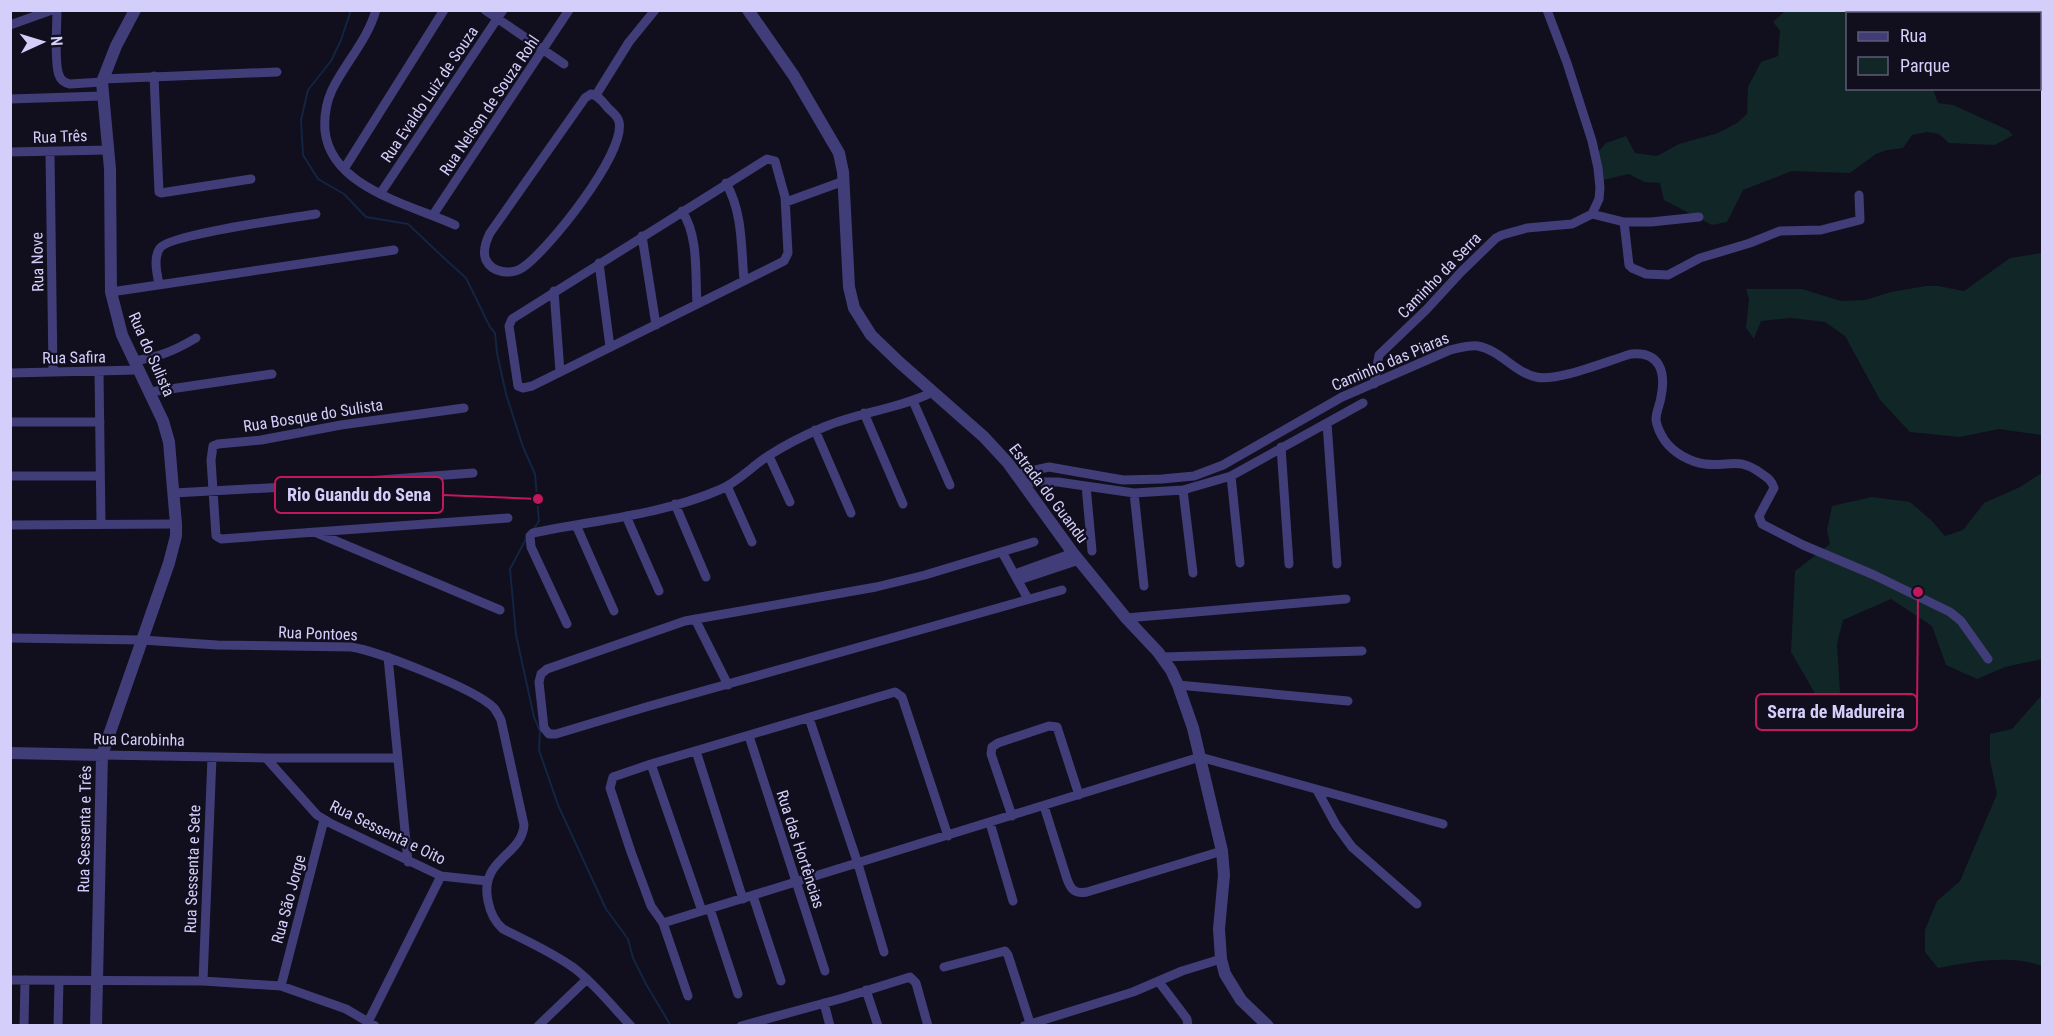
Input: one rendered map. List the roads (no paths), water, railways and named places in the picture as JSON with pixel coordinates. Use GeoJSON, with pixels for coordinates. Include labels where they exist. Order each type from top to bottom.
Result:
{"type":"FeatureCollection","features":[{"type":"Feature","properties":{"kind":"street"},"geometry":{"type":"LineString","coordinates":[[10,26],[51,10]]}},
{"type":"Feature","properties":{"kind":"street"},"geometry":{"type":"LineString","coordinates":[[57,10],[57,66],[60,77],[65,83],[154,76],[277,72]]}},
{"type":"Feature","properties":{"kind":"street","name":"Rua do Sulista"},"geometry":{"type":"LineString","coordinates":[[135,10],[116,46],[102,80],[109,150],[111,292],[115,311],[136,366],[163,421],[169,442],[176,524],[176,536],[169,563],[142,640]]}},
{"type":"Feature","properties":{"kind":"street"},"geometry":{"type":"LineString","coordinates":[[375,10],[367,34],[332,91],[324,121],[326,137],[333,155],[344,169],[380,194],[455,225]]}},
{"type":"Feature","properties":{"kind":"street"},"geometry":{"type":"LineString","coordinates":[[344,169],[444,10]]}},
{"type":"Feature","properties":{"kind":"street"},"geometry":{"type":"LineString","coordinates":[[485,10],[564,64]]}},
{"type":"Feature","properties":{"kind":"street","name":"Rua Evaldo Luiz de Souza"},"geometry":{"type":"LineString","coordinates":[[380,194],[503,10]]}},
{"type":"Feature","properties":{"kind":"street","name":"Rua Nelson de Souza Rohl"},"geometry":{"type":"LineString","coordinates":[[433,215],[569,10]]}},
{"type":"Feature","properties":{"kind":"street"},"geometry":{"type":"LineString","coordinates":[[596,95],[629,42],[655,10]]}},
{"type":"Feature","properties":{"kind":"street","name":"Estrada do Guandu"},"geometry":{"type":"LineString","coordinates":[[748,10],[794,76],[836,146],[843,167],[849,286],[854,308],[871,335],[984,437],[1019,478],[1076,556],[1126,618],[1162,657],[1178,685],[1193,728],[1222,851],[1224,875],[1219,929],[1221,959],[1225,974],[1241,1000],[1268,1026]]}},
{"type":"Feature","properties":{"kind":"street"},"geometry":{"type":"LineString","coordinates":[[1547,10],[1592,141],[1600,188],[1599,199],[1592,214],[1624,222],[1699,217]]}},
{"type":"Feature","properties":{"kind":"street"},"geometry":{"type":"LineString","coordinates":[[154,76],[159,192],[251,180]]}},
{"type":"Feature","properties":{"kind":"street"},"geometry":{"type":"LineString","coordinates":[[591,94],[596,95],[615,115],[619,129],[614,146],[585,197],[560,231],[522,268],[508,273],[491,266],[486,259],[485,250],[490,233],[585,98],[591,94]]}},
{"type":"Feature","properties":{"kind":"street"},"geometry":{"type":"LineString","coordinates":[[10,99],[102,96]]}},
{"type":"Feature","properties":{"kind":"street","name":"Rua Três"},"geometry":{"type":"LineString","coordinates":[[10,152],[109,150]]}},
{"type":"Feature","properties":{"kind":"street","name":"Rua Nove"},"geometry":{"type":"LineString","coordinates":[[50,152],[53,372]]}},
{"type":"Feature","properties":{"kind":"street"},"geometry":{"type":"LineString","coordinates":[[766,159],[775,161],[786,202],[787,256],[784,261],[532,386],[523,388],[518,386],[508,326],[512,319],[726,183],[757,163],[766,159]]}},
{"type":"Feature","properties":{"kind":"street"},"geometry":{"type":"LineString","coordinates":[[786,202],[844,181]]}},
{"type":"Feature","properties":{"kind":"street"},"geometry":{"type":"LineString","coordinates":[[726,183],[733,195],[739,214],[744,280]]}},
{"type":"Feature","properties":{"kind":"street"},"geometry":{"type":"LineString","coordinates":[[1624,222],[1627,257],[1632,268],[1646,274],[1668,275],[1700,258],[1780,231],[1821,230],[1860,220],[1859,195]]}},
{"type":"Feature","properties":{"kind":"street"},"geometry":{"type":"LineString","coordinates":[[682,211],[688,221],[693,239],[697,304]]}},
{"type":"Feature","properties":{"kind":"street"},"geometry":{"type":"LineString","coordinates":[[159,284],[157,260],[159,249],[163,245],[208,233],[316,214]]}},
{"type":"Feature","properties":{"kind":"street","name":"Caminho da Serra"},"geometry":{"type":"LineString","coordinates":[[1374,384],[1379,355],[1496,238],[1527,228],[1572,224],[1592,214]]}},
{"type":"Feature","properties":{"kind":"street"},"geometry":{"type":"LineString","coordinates":[[642,236],[656,325]]}},
{"type":"Feature","properties":{"kind":"street"},"geometry":{"type":"LineString","coordinates":[[111,292],[394,250]]}},
{"type":"Feature","properties":{"kind":"street"},"geometry":{"type":"LineString","coordinates":[[599,263],[610,347]]}},
{"type":"Feature","properties":{"kind":"street"},"geometry":{"type":"LineString","coordinates":[[554,291],[560,372]]}},
{"type":"Feature","properties":{"kind":"street","name":"Rua Safira"},"geometry":{"type":"LineString","coordinates":[[10,373],[99,371],[136,366],[171,352],[196,338]]}},
{"type":"Feature","properties":{"kind":"street","name":"Caminho das Piaras"},"geometry":{"type":"LineString","coordinates":[[1019,478],[1049,467],[1123,480],[1194,476],[1223,465],[1342,397],[1450,350],[1466,346],[1487,348],[1522,372],[1536,377],[1562,375],[1631,354],[1652,355],[1661,373],[1661,399],[1656,420],[1666,442],[1687,459],[1703,464],[1741,463],[1759,472],[1770,480],[1774,488],[1759,516],[1762,524],[1950,612],[1966,628],[1988,659]]}},
{"type":"Feature","properties":{"kind":"street"},"geometry":{"type":"LineString","coordinates":[[99,371],[101,523]]}},
{"type":"Feature","properties":{"kind":"street"},"geometry":{"type":"LineString","coordinates":[[150,392],[272,374]]}},
{"type":"Feature","properties":{"kind":"street"},"geometry":{"type":"LineString","coordinates":[[567,624],[530,540],[533,533],[626,516],[698,498],[727,486],[769,456],[815,430],[933,392]]}},
{"type":"Feature","properties":{"kind":"street"},"geometry":{"type":"LineString","coordinates":[[913,400],[950,485]]}},
{"type":"Feature","properties":{"kind":"street"},"geometry":{"type":"LineString","coordinates":[[1019,478],[1134,493],[1183,490],[1231,476],[1363,404]]}},
{"type":"Feature","properties":{"kind":"street","name":"Rua Bosque do Sulista"},"geometry":{"type":"LineString","coordinates":[[213,492],[211,450],[218,444],[261,440],[341,425],[464,408]]}},
{"type":"Feature","properties":{"kind":"street"},"geometry":{"type":"LineString","coordinates":[[864,413],[903,504]]}},
{"type":"Feature","properties":{"kind":"street"},"geometry":{"type":"LineString","coordinates":[[10,422],[100,422]]}},
{"type":"Feature","properties":{"kind":"street"},"geometry":{"type":"LineString","coordinates":[[1327,423],[1337,564]]}},
{"type":"Feature","properties":{"kind":"street"},"geometry":{"type":"LineString","coordinates":[[815,430],[851,513]]}},
{"type":"Feature","properties":{"kind":"street"},"geometry":{"type":"LineString","coordinates":[[1281,447],[1289,564]]}},
{"type":"Feature","properties":{"kind":"street"},"geometry":{"type":"LineString","coordinates":[[769,456],[790,502]]}},
{"type":"Feature","properties":{"kind":"street"},"geometry":{"type":"LineString","coordinates":[[174,493],[473,473]]}},
{"type":"Feature","properties":{"kind":"street"},"geometry":{"type":"LineString","coordinates":[[10,476],[100,476]]}},
{"type":"Feature","properties":{"kind":"street"},"geometry":{"type":"LineString","coordinates":[[1231,476],[1240,563]]}},
{"type":"Feature","properties":{"kind":"street"},"geometry":{"type":"LineString","coordinates":[[727,486],[752,542]]}},
{"type":"Feature","properties":{"kind":"street"},"geometry":{"type":"LineString","coordinates":[[1086,486],[1092,551]]}},
{"type":"Feature","properties":{"kind":"street"},"geometry":{"type":"LineString","coordinates":[[1183,490],[1193,573]]}},
{"type":"Feature","properties":{"kind":"street"},"geometry":{"type":"LineString","coordinates":[[213,492],[215,532],[218,539],[508,518]]}},
{"type":"Feature","properties":{"kind":"street"},"geometry":{"type":"LineString","coordinates":[[1134,493],[1144,586]]}},
{"type":"Feature","properties":{"kind":"street"},"geometry":{"type":"LineString","coordinates":[[675,504],[706,577]]}},
{"type":"Feature","properties":{"kind":"street"},"geometry":{"type":"LineString","coordinates":[[626,516],[659,591]]}},
{"type":"Feature","properties":{"kind":"street"},"geometry":{"type":"LineString","coordinates":[[10,525],[176,524]]}},
{"type":"Feature","properties":{"kind":"street"},"geometry":{"type":"LineString","coordinates":[[576,525],[614,611]]}},
{"type":"Feature","properties":{"kind":"street"},"geometry":{"type":"LineString","coordinates":[[314,532],[500,610]]}},
{"type":"Feature","properties":{"kind":"street"},"geometry":{"type":"LineString","coordinates":[[1034,542],[876,587],[695,619],[659,629],[543,671],[539,682],[544,728],[549,734],[556,734],[1062,590]]}},
{"type":"Feature","properties":{"kind":"street"},"geometry":{"type":"LineString","coordinates":[[1002,552],[1028,599]]}},
{"type":"Feature","properties":{"kind":"street"},"geometry":{"type":"LineString","coordinates":[[1017,577],[1076,556]]}},
{"type":"Feature","properties":{"kind":"street"},"geometry":{"type":"LineString","coordinates":[[1126,618],[1346,599]]}},
{"type":"Feature","properties":{"kind":"street"},"geometry":{"type":"LineString","coordinates":[[695,619],[728,685]]}},
{"type":"Feature","properties":{"kind":"street","name":"Rua Pontoes"},"geometry":{"type":"LineString","coordinates":[[10,638],[351,647],[388,657],[477,697],[493,708],[501,720],[523,818],[523,829],[517,842],[490,872],[487,881]]}},
{"type":"Feature","properties":{"kind":"street","name":"Rua Sessenta e Três"},"geometry":{"type":"LineString","coordinates":[[96,1026],[102,754],[142,640]]}},
{"type":"Feature","properties":{"kind":"street"},"geometry":{"type":"LineString","coordinates":[[1162,657],[1362,651]]}},
{"type":"Feature","properties":{"kind":"street"},"geometry":{"type":"LineString","coordinates":[[388,657],[408,862]]}},
{"type":"Feature","properties":{"kind":"street"},"geometry":{"type":"LineString","coordinates":[[1178,685],[1348,701]]}},
{"type":"Feature","properties":{"kind":"street"},"geometry":{"type":"LineString","coordinates":[[688,996],[663,923],[651,906],[610,788],[613,777],[891,692],[900,694],[948,836]]}},
{"type":"Feature","properties":{"kind":"street"},"geometry":{"type":"LineString","coordinates":[[809,718],[858,864],[884,952]]}},
{"type":"Feature","properties":{"kind":"street"},"geometry":{"type":"LineString","coordinates":[[1012,816],[991,754],[992,747],[998,742],[1055,726],[1059,730],[1080,795]]}},
{"type":"Feature","properties":{"kind":"street","name":"Rua das Hortências"},"geometry":{"type":"LineString","coordinates":[[749,736],[825,971]]}},
{"type":"Feature","properties":{"kind":"street"},"geometry":{"type":"LineString","coordinates":[[696,751],[748,897],[781,981]]}},
{"type":"Feature","properties":{"kind":"street","name":"Rua Carobinha"},"geometry":{"type":"LineString","coordinates":[[10,753],[398,758]]}},
{"type":"Feature","properties":{"kind":"street","name":"Rua Sessenta e Sete"},"geometry":{"type":"LineString","coordinates":[[203,981],[212,757]]}},
{"type":"Feature","properties":{"kind":"street"},"geometry":{"type":"LineString","coordinates":[[663,923],[1200,757],[1443,824]]}},
{"type":"Feature","properties":{"kind":"street","name":"Rua Sessenta e Oito"},"geometry":{"type":"LineString","coordinates":[[266,758],[298,795],[324,820],[441,876],[487,881]]}},
{"type":"Feature","properties":{"kind":"street"},"geometry":{"type":"LineString","coordinates":[[651,764],[738,994]]}},
{"type":"Feature","properties":{"kind":"street"},"geometry":{"type":"LineString","coordinates":[[1317,790],[1335,825],[1352,847],[1417,904]]}},
{"type":"Feature","properties":{"kind":"street"},"geometry":{"type":"LineString","coordinates":[[1044,806],[1070,888],[1077,893],[1087,892],[1222,851]]}},
{"type":"Feature","properties":{"kind":"street","name":"Rua São Jorge"},"geometry":{"type":"LineString","coordinates":[[281,986],[324,820]]}},
{"type":"Feature","properties":{"kind":"street"},"geometry":{"type":"LineString","coordinates":[[990,823],[1013,901]]}},
{"type":"Feature","properties":{"kind":"street"},"geometry":{"type":"LineString","coordinates":[[10,980],[203,981],[281,986],[346,1009],[370,1024],[441,876]]}},
{"type":"Feature","properties":{"kind":"street"},"geometry":{"type":"LineString","coordinates":[[487,881],[489,905],[499,926],[558,957],[587,979],[631,1026]]}},
{"type":"Feature","properties":{"kind":"street"},"geometry":{"type":"LineString","coordinates":[[944,968],[1005,951],[1028,1025],[1133,992],[1182,971],[1221,959]]}},
{"type":"Feature","properties":{"kind":"street"},"geometry":{"type":"LineString","coordinates":[[741,1026],[905,977],[912,978],[916,983],[928,1026]]}},
{"type":"Feature","properties":{"kind":"street"},"geometry":{"type":"LineString","coordinates":[[538,1026],[587,979]]}},
{"type":"Feature","properties":{"kind":"street"},"geometry":{"type":"LineString","coordinates":[[24,1026],[25,980]]}},
{"type":"Feature","properties":{"kind":"street"},"geometry":{"type":"LineString","coordinates":[[58,1026],[59,981]]}},
{"type":"Feature","properties":{"kind":"street"},"geometry":{"type":"LineString","coordinates":[[1159,982],[1187,1019],[1188,1026]]}},
{"type":"Feature","properties":{"kind":"street"},"geometry":{"type":"LineString","coordinates":[[866,990],[878,1026]]}},
{"type":"Feature","properties":{"kind":"street"},"geometry":{"type":"LineString","coordinates":[[824,1003],[830,1026]]}},
{"type":"Feature","properties":{"kind":"street"},"geometry":{"type":"LineString","coordinates":[[779,1015],[783,1026]]}},
{"type":"Feature","properties":{"kind":"waterway"},"geometry":{"type":"LineString","coordinates":[[351,10],[331,61],[308,90],[301,120],[303,155],[318,179],[344,194],[366,217],[408,224],[466,278],[495,333],[506,394],[523,447],[535,474],[539,521],[533,530]]}},
{"type":"Feature","properties":{"kind":"waterway"},"geometry":{"type":"LineString","coordinates":[[526,539],[510,569],[516,635],[534,717],[540,731],[539,750],[558,805],[606,909],[628,939],[633,958],[671,1026]]}},
{"type":"Feature","properties":{"kind":"place","name":"Rio Guandu do Sena"},"geometry":{"type":"Point","coordinates":[538,499]}},
{"type":"Feature","properties":{"kind":"place","name":"Serra de Madureira"},"geometry":{"type":"Point","coordinates":[1918,592]}}]}
